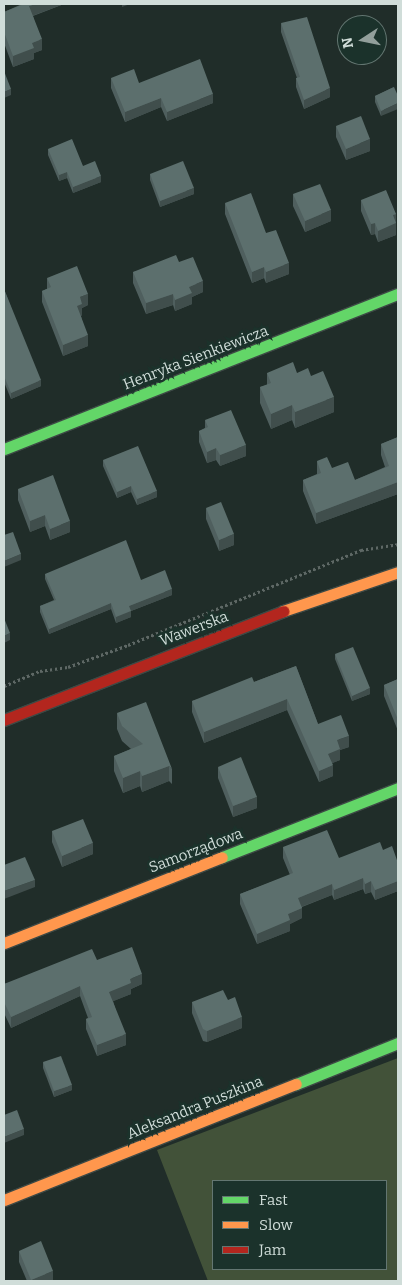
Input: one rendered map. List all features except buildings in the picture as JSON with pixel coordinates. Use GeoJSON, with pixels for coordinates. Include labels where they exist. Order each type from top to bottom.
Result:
{"type":"FeatureCollection","features":[{"type":"Feature","properties":{"kind":"street","name":"Henryka Sienkiewicza"},"geometry":{"type":"LineString","coordinates":[[4,449],[398,294]]}},
{"type":"Feature","properties":{"kind":"street","name":"Wawerska"},"geometry":{"type":"LineString","coordinates":[[4,720],[320,596],[398,572]]}},
{"type":"Feature","properties":{"kind":"street","name":"Samorządowa"},"geometry":{"type":"LineString","coordinates":[[4,942],[398,788]]}},
{"type":"Feature","properties":{"kind":"street","name":"Aleksandra Puszkina"},"geometry":{"type":"LineString","coordinates":[[4,1200],[398,1043]]}},
{"type":"Feature","properties":{"kind":"path"},"geometry":{"type":"LineString","coordinates":[[4,686],[40,671],[68,667],[128,645],[361,550],[398,544]]}},
{"type":"Feature","properties":{"kind":"green space"},"geometry":{"type":"Polygon","coordinates":[[[398,1058],[398,1281],[208,1281],[157,1150],[398,1058]]]}},
{"type":"Feature","properties":{"kind":"traffic: fast"},"geometry":{"type":"LineString","coordinates":[[4,449],[398,294]]}},
{"type":"Feature","properties":{"kind":"traffic: fast"},"geometry":{"type":"LineString","coordinates":[[222,857],[398,788]]}},
{"type":"Feature","properties":{"kind":"traffic: fast"},"geometry":{"type":"LineString","coordinates":[[296,1084],[398,1043]]}},
{"type":"Feature","properties":{"kind":"traffic: slow"},"geometry":{"type":"LineString","coordinates":[[283,611],[398,572]]}},
{"type":"Feature","properties":{"kind":"traffic: slow"},"geometry":{"type":"LineString","coordinates":[[4,943],[222,857]]}},
{"type":"Feature","properties":{"kind":"traffic: slow"},"geometry":{"type":"LineString","coordinates":[[4,1200],[296,1084]]}},
{"type":"Feature","properties":{"kind":"traffic: jam"},"geometry":{"type":"LineString","coordinates":[[4,720],[283,611]]}}]}
